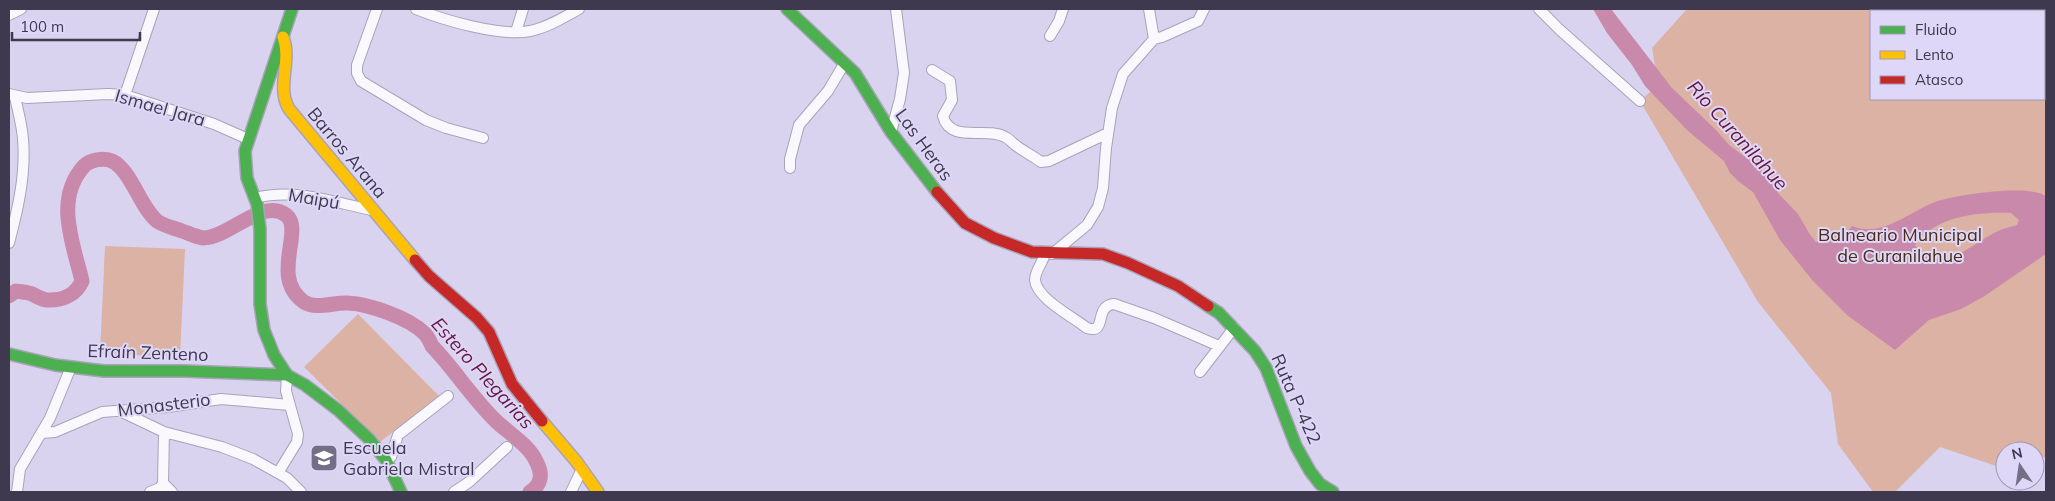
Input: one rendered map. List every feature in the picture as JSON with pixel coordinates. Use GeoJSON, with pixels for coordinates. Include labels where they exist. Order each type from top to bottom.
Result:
{"type":"FeatureCollection","features":[{"type":"Feature","properties":{"kind":"street"},"geometry":{"type":"LineString","coordinates":[[9,15],[21,9]]}},
{"type":"Feature","properties":{"kind":"street"},"geometry":{"type":"LineString","coordinates":[[125,95],[154,9]]}},
{"type":"Feature","properties":{"kind":"street"},"geometry":{"type":"LineString","coordinates":[[292,9],[248,139],[244,158],[245,172],[256,201],[260,229],[260,304],[264,330],[274,355],[287,375],[338,410],[369,439],[386,460],[401,492]]}},
{"type":"Feature","properties":{"kind":"street"},"geometry":{"type":"LineString","coordinates":[[377,9],[357,65],[357,72],[361,81],[426,120],[446,128],[483,138]]}},
{"type":"Feature","properties":{"kind":"street"},"geometry":{"type":"LineString","coordinates":[[416,9],[493,30],[516,32],[538,29],[579,9]]}},
{"type":"Feature","properties":{"kind":"street"},"geometry":{"type":"LineString","coordinates":[[516,32],[523,9]]}},
{"type":"Feature","properties":{"kind":"street","name":"Las Heras"},"geometry":{"type":"LineString","coordinates":[[788,9],[855,73],[891,132],[947,205],[965,223],[1011,245],[1048,254],[1064,252]]}},
{"type":"Feature","properties":{"kind":"street"},"geometry":{"type":"LineString","coordinates":[[891,132],[900,99],[904,73],[896,9]]}},
{"type":"Feature","properties":{"kind":"street"},"geometry":{"type":"LineString","coordinates":[[1050,36],[1059,21],[1063,9]]}},
{"type":"Feature","properties":{"kind":"street"},"geometry":{"type":"LineString","coordinates":[[1149,9],[1154,39]]}},
{"type":"Feature","properties":{"kind":"street"},"geometry":{"type":"LineString","coordinates":[[1204,9],[1198,21],[1154,39],[1123,74],[1112,108],[1104,188],[1098,207],[1086,225],[1048,254],[1036,275],[1038,288],[1056,306],[1087,328],[1097,328],[1103,309],[1108,305],[1114,304],[1154,318],[1219,346]]}},
{"type":"Feature","properties":{"kind":"street"},"geometry":{"type":"LineString","coordinates":[[1539,9],[1640,102]]}},
{"type":"Feature","properties":{"kind":"street","name":"Barros Arana"},"geometry":{"type":"LineString","coordinates":[[283,37],[288,51],[283,91],[288,108],[429,276],[477,318],[489,332],[512,384],[523,400],[582,469],[598,492]]}},
{"type":"Feature","properties":{"kind":"street"},"geometry":{"type":"LineString","coordinates":[[790,168],[790,159],[799,125],[828,91],[844,64]]}},
{"type":"Feature","properties":{"kind":"street"},"geometry":{"type":"LineString","coordinates":[[932,70],[950,81],[952,100],[943,116],[945,123],[953,131],[962,133],[987,131],[1005,136],[1041,162],[1108,133]]}},
{"type":"Feature","properties":{"kind":"street","name":"Ismael Jara"},"geometry":{"type":"LineString","coordinates":[[12,96],[27,98],[108,94],[125,95],[214,124],[248,139]]}},
{"type":"Feature","properties":{"kind":"street"},"geometry":{"type":"LineString","coordinates":[[9,242],[18,204],[24,158],[22,134],[12,96]]}},
{"type":"Feature","properties":{"kind":"street","name":"Maipú"},"geometry":{"type":"LineString","coordinates":[[256,201],[274,193],[295,194],[372,210]]}},
{"type":"Feature","properties":{"kind":"street","name":"Ruta P-422"},"geometry":{"type":"LineString","coordinates":[[1064,252],[1103,254],[1152,273],[1218,313],[1234,328],[1266,368],[1296,446],[1310,472],[1320,484],[1333,492]]}},
{"type":"Feature","properties":{"kind":"street"},"geometry":{"type":"LineString","coordinates":[[1200,372],[1234,328]]}},
{"type":"Feature","properties":{"kind":"street","name":"Efraín Zenteno"},"geometry":{"type":"LineString","coordinates":[[9,354],[55,366],[104,372],[183,371],[287,375]]}},
{"type":"Feature","properties":{"kind":"street"},"geometry":{"type":"LineString","coordinates":[[18,492],[20,469],[42,433],[71,367]]}},
{"type":"Feature","properties":{"kind":"street"},"geometry":{"type":"LineString","coordinates":[[278,473],[297,442],[297,427],[286,391],[287,375]]}},
{"type":"Feature","properties":{"kind":"street"},"geometry":{"type":"LineString","coordinates":[[386,460],[391,458],[398,435],[448,396]]}},
{"type":"Feature","properties":{"kind":"street","name":"Monasterio"},"geometry":{"type":"LineString","coordinates":[[42,433],[55,432],[102,412],[168,407],[221,399],[290,405]]}},
{"type":"Feature","properties":{"kind":"street"},"geometry":{"type":"LineString","coordinates":[[121,411],[164,432],[236,452],[278,473],[297,486],[301,492]]}},
{"type":"Feature","properties":{"kind":"street"},"geometry":{"type":"LineString","coordinates":[[164,432],[158,489],[172,492]]}},
{"type":"Feature","properties":{"kind":"street"},"geometry":{"type":"LineString","coordinates":[[454,492],[469,482],[507,447]]}},
{"type":"Feature","properties":{"kind":"street"},"geometry":{"type":"LineString","coordinates":[[571,492],[582,469]]}},
{"type":"Feature","properties":{"kind":"green space","name":"Balneario Municipal de Curanilahue"},"geometry":{"type":"Polygon","coordinates":[[[1687,9],[1879,9],[1882,10],[1870,10],[1870,100],[2045,100],[2046,93],[2046,457],[2045,441],[1995,441],[1995,466],[1940,447],[1895,492],[1873,492],[1838,444],[1831,393],[1758,302],[1640,101],[1658,85],[1652,48],[1687,9]]]}},
{"type":"Feature","properties":{"kind":"green space"},"geometry":{"type":"Polygon","coordinates":[[[105,246],[185,249],[180,357],[100,354],[105,246]]]}},
{"type":"Feature","properties":{"kind":"green space"},"geometry":{"type":"Polygon","coordinates":[[[358,314],[439,396],[380,442],[304,367],[358,314]]]}},
{"type":"Feature","properties":{"kind":"shaded area"},"geometry":{"type":"Polygon","coordinates":[[[1593,9],[1611,9],[1672,88],[1729,145],[1773,181],[1778,193],[1798,214],[1816,242],[1848,231],[1852,226],[1874,229],[1885,226],[1938,201],[1977,193],[2026,191],[2038,193],[2046,197],[2046,254],[1983,297],[1961,309],[1929,320],[1895,350],[1847,315],[1813,281],[1780,240],[1753,192],[1738,181],[1730,173],[1724,161],[1687,130],[1645,86],[1632,65],[1607,33],[1593,9]],[[2011,213],[1971,215],[1958,218],[1934,228],[1915,245],[1925,254],[1935,258],[1946,258],[1956,255],[1998,231],[2017,225],[2019,220],[2011,213]]]}},
{"type":"Feature","properties":{"kind":"waterway","name":"Estero Plegarias"},"geometry":{"type":"LineString","coordinates":[[9,296],[16,291],[30,293],[46,300],[58,299],[68,296],[79,286],[82,281],[68,222],[68,207],[75,179],[84,166],[93,161],[109,160],[119,166],[125,172],[145,207],[157,221],[198,237],[213,236],[256,214],[277,211],[286,215],[291,222],[292,231],[288,267],[289,280],[294,292],[304,302],[309,304],[320,306],[343,303],[357,304],[399,317],[417,327],[428,337],[432,346],[480,404],[530,451],[539,467],[540,476],[539,483],[530,492]]}},
{"type":"Feature","properties":{"kind":"traffic: fast"},"geometry":{"type":"LineString","coordinates":[[292,9],[245,151],[247,178],[257,204],[260,229],[260,304],[264,330],[274,355],[287,375],[305,385],[338,410],[369,439],[386,460],[401,492]]}},
{"type":"Feature","properties":{"kind":"traffic: fast"},"geometry":{"type":"LineString","coordinates":[[787,9],[855,73],[891,132],[937,192]]}},
{"type":"Feature","properties":{"kind":"traffic: fast"},"geometry":{"type":"LineString","coordinates":[[1208,306],[1219,313],[1255,351],[1266,368],[1296,446],[1310,471],[1320,484],[1333,492]]}},
{"type":"Feature","properties":{"kind":"traffic: fast"},"geometry":{"type":"LineString","coordinates":[[9,354],[55,365],[104,371],[183,371],[287,375]]}},
{"type":"Feature","properties":{"kind":"traffic: slow"},"geometry":{"type":"LineString","coordinates":[[283,37],[286,55],[284,92],[285,101],[289,109],[415,260]]}},
{"type":"Feature","properties":{"kind":"traffic: slow"},"geometry":{"type":"LineString","coordinates":[[542,421],[576,461],[598,492]]}},
{"type":"Feature","properties":{"kind":"traffic: jam"},"geometry":{"type":"LineString","coordinates":[[937,192],[965,223],[994,238],[1032,252],[1103,254],[1128,263],[1178,286],[1208,306]]}},
{"type":"Feature","properties":{"kind":"traffic: jam"},"geometry":{"type":"LineString","coordinates":[[415,260],[429,276],[477,318],[489,332],[512,384],[542,421]]}},
{"type":"Feature","properties":{"kind":"place","name":"Escuela Gabriela Mistral"},"geometry":{"type":"Point","coordinates":[324,458]}},
{"type":"Feature","properties":{"kind":"water label","name":"Río Curanilahue"},"geometry":{"type":"Point","coordinates":[1738,135]}}]}
